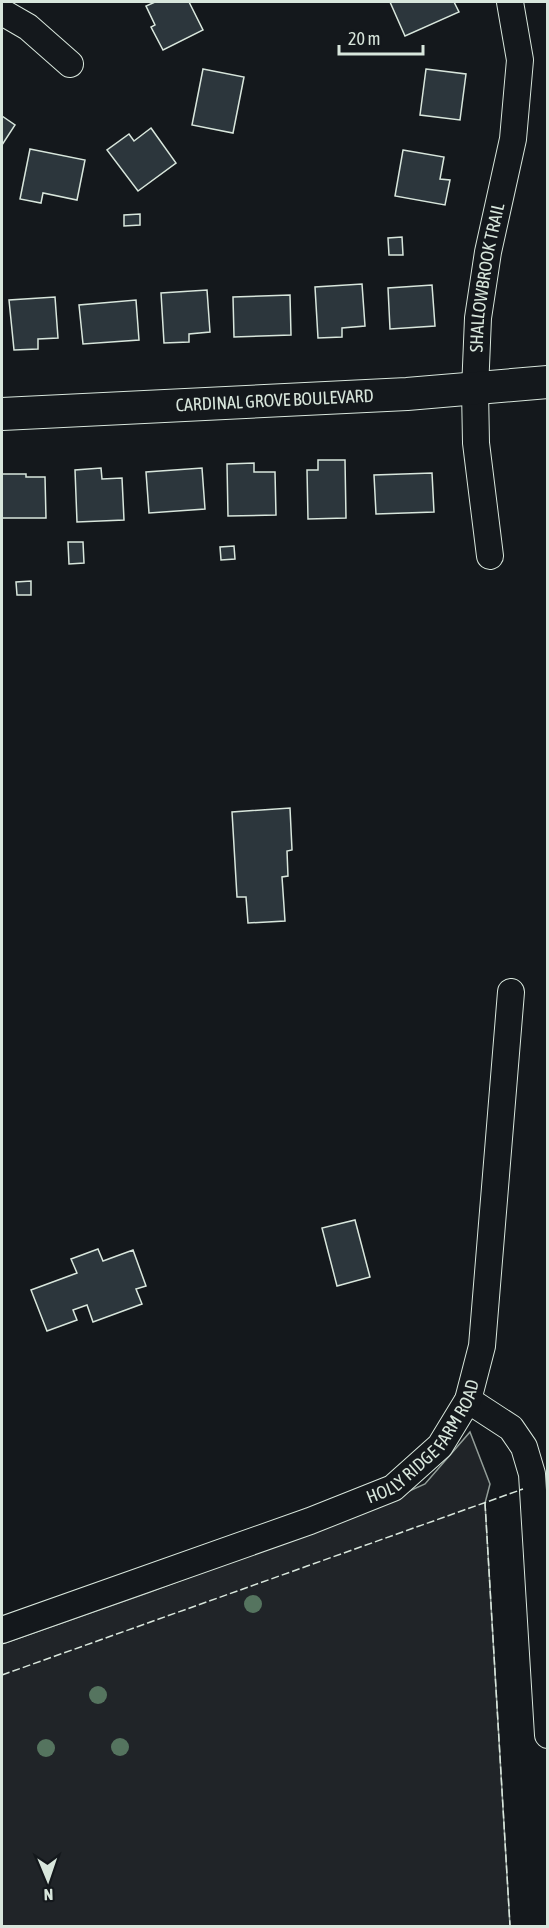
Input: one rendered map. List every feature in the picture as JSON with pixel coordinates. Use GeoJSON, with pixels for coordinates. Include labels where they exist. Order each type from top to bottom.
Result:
{"type":"FeatureCollection","features":[{"type":"Feature","properties":{"kind":"street","name":"SHALLOWBROOK TRAIL"},"geometry":{"type":"LineString","coordinates":[[490,556],[476,443],[475,390],[478,318],[488,252],[513,139],[520,60],[510,2]]}},
{"type":"Feature","properties":{"kind":"street"},"geometry":{"type":"LineString","coordinates":[[2,12],[28,27],[70,64]]}},
{"type":"Feature","properties":{"kind":"street","name":"CARDINAL GROVE BOULEVARD"},"geometry":{"type":"LineString","coordinates":[[2,414],[475,390],[548,382]]}},
{"type":"Feature","properties":{"kind":"street","name":"HOLLY RIDGE FARM ROAD"},"geometry":{"type":"LineString","coordinates":[[2,1630],[310,1521],[393,1488],[440,1446],[468,1400],[482,1346],[511,992]]}},
{"type":"Feature","properties":{"kind":"street"},"geometry":{"type":"LineString","coordinates":[[468,1400],[511,1428],[524,1447],[532,1474],[548,1735]]}},
{"type":"Feature","properties":{"kind":"shaded area"},"geometry":{"type":"Polygon","coordinates":[[[470,1432],[490,1484],[485,1503],[510,1926],[2,1926],[2,1644],[150,1592],[365,1511],[425,1484],[470,1432]]]}},
{"type":"Feature","properties":{"kind":"building"},"geometry":{"type":"Polygon","coordinates":[[[155,2],[189,2],[203,30],[163,50],[151,27],[155,25],[146,6],[155,2]]]}},
{"type":"Feature","properties":{"kind":"building"},"geometry":{"type":"Polygon","coordinates":[[[390,2],[454,2],[459,12],[405,36],[390,2]]]}},
{"type":"Feature","properties":{"kind":"building"},"geometry":{"type":"Polygon","coordinates":[[[203,69],[244,77],[233,133],[192,125],[203,69]]]}},
{"type":"Feature","properties":{"kind":"building"},"geometry":{"type":"Polygon","coordinates":[[[426,69],[466,74],[460,120],[420,115],[426,69]]]}},
{"type":"Feature","properties":{"kind":"building"},"geometry":{"type":"Polygon","coordinates":[[[2,116],[15,125],[2,145],[2,116]]]}},
{"type":"Feature","properties":{"kind":"building"},"geometry":{"type":"Polygon","coordinates":[[[151,128],[176,163],[138,191],[107,150],[129,134],[134,141],[151,128]]]}},
{"type":"Feature","properties":{"kind":"building"},"geometry":{"type":"Polygon","coordinates":[[[30,149],[85,160],[77,200],[43,193],[41,203],[20,199],[30,149]]]}},
{"type":"Feature","properties":{"kind":"building"},"geometry":{"type":"Polygon","coordinates":[[[403,150],[444,157],[440,179],[450,180],[445,205],[395,196],[403,150]]]}},
{"type":"Feature","properties":{"kind":"building"},"geometry":{"type":"Polygon","coordinates":[[[140,214],[140,225],[124,226],[124,215],[140,214]]]}},
{"type":"Feature","properties":{"kind":"building"},"geometry":{"type":"Polygon","coordinates":[[[402,237],[403,255],[389,255],[388,238],[402,237]]]}},
{"type":"Feature","properties":{"kind":"building"},"geometry":{"type":"Polygon","coordinates":[[[362,284],[365,326],[342,328],[342,337],[318,338],[315,287],[362,284]]]}},
{"type":"Feature","properties":{"kind":"building"},"geometry":{"type":"Polygon","coordinates":[[[432,285],[435,326],[390,329],[388,288],[432,285]]]}},
{"type":"Feature","properties":{"kind":"building"},"geometry":{"type":"Polygon","coordinates":[[[207,290],[210,332],[189,334],[189,342],[164,343],[161,293],[207,290]]]}},
{"type":"Feature","properties":{"kind":"building"},"geometry":{"type":"Polygon","coordinates":[[[290,295],[291,335],[234,337],[233,297],[290,295]]]}},
{"type":"Feature","properties":{"kind":"building"},"geometry":{"type":"Polygon","coordinates":[[[55,297],[58,338],[38,339],[38,349],[14,350],[9,300],[55,297]]]}},
{"type":"Feature","properties":{"kind":"building"},"geometry":{"type":"Polygon","coordinates":[[[136,300],[139,340],[83,344],[79,305],[136,300]]]}},
{"type":"Feature","properties":{"kind":"building"},"geometry":{"type":"Polygon","coordinates":[[[318,460],[345,460],[346,518],[308,519],[307,470],[318,470],[318,460]]]}},
{"type":"Feature","properties":{"kind":"building"},"geometry":{"type":"Polygon","coordinates":[[[254,463],[254,472],[275,472],[276,515],[228,516],[227,464],[254,463]]]}},
{"type":"Feature","properties":{"kind":"building"},"geometry":{"type":"Polygon","coordinates":[[[101,468],[102,479],[122,478],[124,520],[77,522],[75,470],[101,468]]]}},
{"type":"Feature","properties":{"kind":"building"},"geometry":{"type":"Polygon","coordinates":[[[202,468],[205,509],[149,513],[146,472],[202,468]]]}},
{"type":"Feature","properties":{"kind":"building"},"geometry":{"type":"Polygon","coordinates":[[[432,473],[434,512],[376,514],[374,475],[432,473]]]}},
{"type":"Feature","properties":{"kind":"building"},"geometry":{"type":"Polygon","coordinates":[[[2,474],[45,477],[46,518],[2,518],[2,474]]]}},
{"type":"Feature","properties":{"kind":"building"},"geometry":{"type":"Polygon","coordinates":[[[68,542],[83,542],[84,563],[69,564],[68,542]]]}},
{"type":"Feature","properties":{"kind":"building"},"geometry":{"type":"Polygon","coordinates":[[[234,546],[235,559],[221,560],[220,547],[234,546]]]}},
{"type":"Feature","properties":{"kind":"building"},"geometry":{"type":"Polygon","coordinates":[[[31,581],[31,595],[17,595],[16,582],[31,581]]]}},
{"type":"Feature","properties":{"kind":"building"},"geometry":{"type":"Polygon","coordinates":[[[290,808],[292,850],[287,851],[288,876],[282,877],[285,921],[248,923],[246,897],[237,897],[232,812],[290,808]]]}},
{"type":"Feature","properties":{"kind":"building"},"geometry":{"type":"Polygon","coordinates":[[[355,1220],[370,1277],[337,1286],[322,1228],[355,1220]]]}},
{"type":"Feature","properties":{"kind":"building"},"geometry":{"type":"Polygon","coordinates":[[[98,1249],[103,1261],[133,1250],[146,1286],[136,1289],[142,1304],[93,1322],[87,1305],[73,1310],[77,1320],[47,1331],[31,1290],[77,1273],[71,1259],[98,1249]]]}},
{"type":"Feature","properties":{"kind":"fence"},"geometry":{"type":"LineString","coordinates":[[2,1675],[523,1489]]}},
{"type":"Feature","properties":{"kind":"fence"},"geometry":{"type":"LineString","coordinates":[[485,1503],[510,1926]]}}]}
